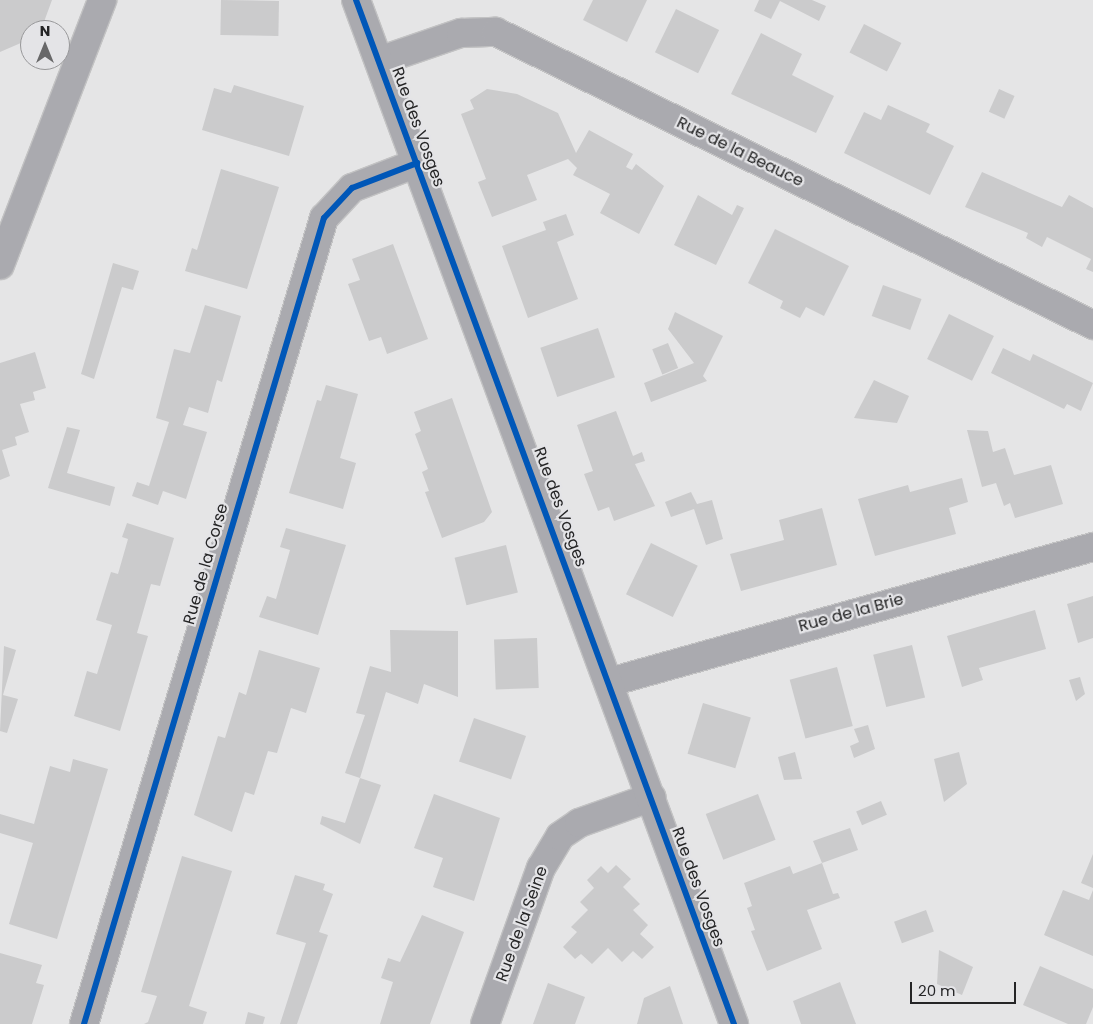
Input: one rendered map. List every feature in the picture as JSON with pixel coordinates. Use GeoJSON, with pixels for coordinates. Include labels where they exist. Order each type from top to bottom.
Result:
{"type":"FeatureCollection","features":[{"type":"Feature","properties":{"kind":"street"},"geometry":{"type":"LineString","coordinates":[[0,265],[102,0]]}},
{"type":"Feature","properties":{"kind":"street","name":"Rue des Vosges"},"geometry":{"type":"LineString","coordinates":[[356,0],[610,682],[734,1024]]}},
{"type":"Feature","properties":{"kind":"street","name":"Rue de la Beauce"},"geometry":{"type":"LineString","coordinates":[[379,61],[461,34],[496,32],[1093,325]]}},
{"type":"Feature","properties":{"kind":"street","name":"Rue de la Corse"},"geometry":{"type":"LineString","coordinates":[[84,1024],[324,218],[352,188],[417,162]]}},
{"type":"Feature","properties":{"kind":"street","name":"Rue de la Brie"},"geometry":{"type":"LineString","coordinates":[[610,682],[1093,546]]}},
{"type":"Feature","properties":{"kind":"street","name":"Rue de la Seine"},"geometry":{"type":"LineString","coordinates":[[485,1024],[541,868],[560,836],[579,823],[652,797]]}},
{"type":"Feature","properties":{"kind":"building"},"geometry":{"type":"Polygon","coordinates":[[[0,0],[52,0],[45,20],[20,20],[20,43],[0,52],[0,0]]]}},
{"type":"Feature","properties":{"kind":"building"},"geometry":{"type":"Polygon","coordinates":[[[221,0],[279,1],[278,36],[220,35],[221,0]]]}},
{"type":"Feature","properties":{"kind":"building"},"geometry":{"type":"Polygon","coordinates":[[[593,0],[647,0],[627,42],[583,20],[593,0]]]}},
{"type":"Feature","properties":{"kind":"building"},"geometry":{"type":"Polygon","coordinates":[[[759,0],[812,0],[826,6],[819,21],[780,1],[771,19],[754,11],[759,0]]]}},
{"type":"Feature","properties":{"kind":"building"},"geometry":{"type":"Polygon","coordinates":[[[676,9],[719,30],[698,73],[655,52],[676,9]]]}},
{"type":"Feature","properties":{"kind":"building"},"geometry":{"type":"Polygon","coordinates":[[[864,24],[901,43],[887,72],[849,53],[864,24]]]}},
{"type":"Feature","properties":{"kind":"building"},"geometry":{"type":"Polygon","coordinates":[[[761,33],[802,54],[792,75],[834,96],[816,133],[731,94],[761,33]]]}},
{"type":"Feature","properties":{"kind":"building"},"geometry":{"type":"Polygon","coordinates":[[[234,85],[304,106],[289,156],[202,130],[214,88],[231,93],[234,85]]]}},
{"type":"Feature","properties":{"kind":"building"},"geometry":{"type":"Polygon","coordinates":[[[487,89],[517,94],[558,113],[576,153],[589,130],[633,154],[626,167],[632,170],[636,164],[664,186],[639,234],[600,213],[610,194],[573,175],[577,168],[568,159],[527,175],[537,200],[492,217],[478,182],[486,179],[461,114],[474,109],[470,100],[487,89]]]}},
{"type":"Feature","properties":{"kind":"building"},"geometry":{"type":"Polygon","coordinates":[[[999,89],[1015,96],[1004,119],[989,112],[999,89]]]}},
{"type":"Feature","properties":{"kind":"building"},"geometry":{"type":"Polygon","coordinates":[[[888,105],[930,124],[926,132],[954,146],[930,195],[844,153],[864,112],[881,120],[888,105]]]}},
{"type":"Feature","properties":{"kind":"building"},"geometry":{"type":"Polygon","coordinates":[[[221,169],[279,187],[247,289],[185,271],[192,248],[197,250],[221,169]]]}},
{"type":"Feature","properties":{"kind":"building"},"geometry":{"type":"Polygon","coordinates":[[[982,172],[1062,207],[1069,195],[1093,208],[1093,272],[1086,269],[1091,259],[1047,237],[1042,247],[1026,238],[1028,233],[965,207],[982,172]]]}},
{"type":"Feature","properties":{"kind":"building"},"geometry":{"type":"Polygon","coordinates":[[[698,195],[732,215],[737,205],[744,208],[716,265],[674,245],[698,195]]]}},
{"type":"Feature","properties":{"kind":"building"},"geometry":{"type":"Polygon","coordinates":[[[566,214],[574,235],[557,242],[578,299],[528,318],[502,246],[546,230],[543,222],[566,214]]]}},
{"type":"Feature","properties":{"kind":"building"},"geometry":{"type":"Polygon","coordinates":[[[775,229],[849,266],[824,316],[806,307],[800,318],[780,308],[783,301],[748,283],[775,229]]]}},
{"type":"Feature","properties":{"kind":"building"},"geometry":{"type":"Polygon","coordinates":[[[393,244],[428,339],[387,354],[381,337],[369,341],[348,284],[360,280],[352,259],[393,244]]]}},
{"type":"Feature","properties":{"kind":"building"},"geometry":{"type":"Polygon","coordinates":[[[113,263],[139,271],[133,290],[122,287],[94,379],[81,374],[113,263]]]}},
{"type":"Feature","properties":{"kind":"building"},"geometry":{"type":"Polygon","coordinates":[[[883,285],[922,299],[910,330],[872,316],[883,285]]]}},
{"type":"Feature","properties":{"kind":"building"},"geometry":{"type":"Polygon","coordinates":[[[205,305],[241,316],[222,382],[217,380],[208,413],[189,407],[183,425],[207,432],[186,499],[163,491],[158,505],[132,496],[137,482],[149,486],[169,422],[156,418],[174,349],[190,353],[205,305]]]}},
{"type":"Feature","properties":{"kind":"building"},"geometry":{"type":"Polygon","coordinates":[[[675,312],[723,336],[703,376],[707,381],[651,402],[644,383],[694,363],[668,329],[675,312]]]}},
{"type":"Feature","properties":{"kind":"building"},"geometry":{"type":"Polygon","coordinates":[[[949,314],[994,336],[972,381],[927,359],[949,314]]]}},
{"type":"Feature","properties":{"kind":"building"},"geometry":{"type":"Polygon","coordinates":[[[598,328],[615,377],[557,397],[540,348],[598,328]]]}},
{"type":"Feature","properties":{"kind":"building"},"geometry":{"type":"Polygon","coordinates":[[[668,343],[678,368],[662,374],[652,349],[668,343]]]}},
{"type":"Feature","properties":{"kind":"building"},"geometry":{"type":"Polygon","coordinates":[[[1003,348],[1030,361],[1033,354],[1093,383],[1081,411],[1067,404],[1064,409],[991,373],[1003,348]]]}},
{"type":"Feature","properties":{"kind":"building"},"geometry":{"type":"Polygon","coordinates":[[[35,352],[46,388],[33,392],[35,400],[20,404],[29,432],[15,437],[17,445],[2,450],[10,476],[0,480],[0,363],[35,352]]]}},
{"type":"Feature","properties":{"kind":"building"},"geometry":{"type":"Polygon","coordinates":[[[874,380],[909,396],[897,423],[854,418],[874,380]]]}},
{"type":"Feature","properties":{"kind":"building"},"geometry":{"type":"Polygon","coordinates":[[[326,385],[358,394],[340,458],[356,463],[343,509],[289,493],[317,400],[321,401],[326,385]]]}},
{"type":"Feature","properties":{"kind":"building"},"geometry":{"type":"Polygon","coordinates":[[[452,398],[492,512],[484,522],[442,538],[425,492],[429,491],[422,472],[428,469],[415,434],[421,431],[414,412],[452,398]]]}},
{"type":"Feature","properties":{"kind":"building"},"geometry":{"type":"Polygon","coordinates":[[[616,411],[633,456],[642,452],[645,461],[635,464],[655,506],[614,521],[609,507],[598,511],[584,474],[593,471],[577,425],[616,411]]]}},
{"type":"Feature","properties":{"kind":"building"},"geometry":{"type":"Polygon","coordinates":[[[67,427],[80,430],[67,473],[115,487],[110,506],[48,488],[67,427]]]}},
{"type":"Feature","properties":{"kind":"building"},"geometry":{"type":"Polygon","coordinates":[[[967,430],[988,431],[993,452],[1005,448],[1014,475],[1051,465],[1063,504],[1015,518],[1010,503],[1004,506],[996,483],[982,487],[967,430]]]}},
{"type":"Feature","properties":{"kind":"building"},"geometry":{"type":"Polygon","coordinates":[[[962,478],[968,502],[949,508],[956,534],[875,556],[858,499],[908,485],[910,492],[962,478]]]}},
{"type":"Feature","properties":{"kind":"building"},"geometry":{"type":"Polygon","coordinates":[[[691,492],[697,504],[712,500],[723,539],[706,545],[694,509],[671,517],[665,502],[691,492]]]}},
{"type":"Feature","properties":{"kind":"building"},"geometry":{"type":"Polygon","coordinates":[[[822,508],[837,565],[741,591],[730,554],[784,540],[779,520],[822,508]]]}},
{"type":"Feature","properties":{"kind":"building"},"geometry":{"type":"Polygon","coordinates":[[[127,523],[174,538],[160,586],[151,584],[137,633],[148,636],[120,731],[74,716],[87,671],[97,674],[112,625],[96,620],[111,572],[118,574],[128,539],[122,537],[127,523]]]}},
{"type":"Feature","properties":{"kind":"building"},"geometry":{"type":"Polygon","coordinates":[[[286,528],[346,545],[318,635],[259,617],[267,596],[276,599],[290,550],[280,547],[286,528]]]}},
{"type":"Feature","properties":{"kind":"building"},"geometry":{"type":"Polygon","coordinates":[[[651,543],[698,566],[673,617],[626,594],[651,543]]]}},
{"type":"Feature","properties":{"kind":"building"},"geometry":{"type":"Polygon","coordinates":[[[506,545],[518,593],[466,605],[455,558],[506,545]]]}},
{"type":"Feature","properties":{"kind":"building"},"geometry":{"type":"Polygon","coordinates":[[[1093,596],[1093,638],[1078,643],[1067,604],[1093,596]]]}},
{"type":"Feature","properties":{"kind":"building"},"geometry":{"type":"Polygon","coordinates":[[[1035,610],[1046,649],[979,668],[983,680],[962,687],[947,636],[1035,610]]]}},
{"type":"Feature","properties":{"kind":"building"},"geometry":{"type":"Polygon","coordinates":[[[390,630],[458,631],[458,697],[424,684],[418,704],[386,692],[360,778],[345,773],[365,715],[356,713],[370,666],[391,672],[390,630]]]}},
{"type":"Feature","properties":{"kind":"building"},"geometry":{"type":"Polygon","coordinates":[[[537,638],[539,688],[496,689],[494,640],[537,638]]]}},
{"type":"Feature","properties":{"kind":"building"},"geometry":{"type":"Polygon","coordinates":[[[912,645],[925,697],[886,707],[873,655],[912,645]]]}},
{"type":"Feature","properties":{"kind":"building"},"geometry":{"type":"Polygon","coordinates":[[[4,646],[16,650],[3,695],[18,699],[7,733],[0,731],[4,646]]]}},
{"type":"Feature","properties":{"kind":"building"},"geometry":{"type":"Polygon","coordinates":[[[259,650],[320,668],[306,713],[291,708],[277,753],[268,751],[254,795],[245,792],[232,832],[194,815],[218,736],[225,738],[239,692],[246,695],[259,650]]]}},
{"type":"Feature","properties":{"kind":"building"},"geometry":{"type":"Polygon","coordinates":[[[837,667],[853,726],[805,739],[790,680],[837,667]]]}},
{"type":"Feature","properties":{"kind":"building"},"geometry":{"type":"Polygon","coordinates":[[[1080,677],[1085,694],[1076,701],[1069,680],[1080,677]]]}},
{"type":"Feature","properties":{"kind":"building"},"geometry":{"type":"Polygon","coordinates":[[[703,703],[751,718],[735,768],[688,754],[703,703]]]}},
{"type":"Feature","properties":{"kind":"building"},"geometry":{"type":"Polygon","coordinates":[[[474,718],[526,736],[511,779],[459,761],[474,718]]]}},
{"type":"Feature","properties":{"kind":"building"},"geometry":{"type":"Polygon","coordinates":[[[868,725],[875,749],[854,758],[850,746],[859,742],[854,729],[868,725]]]}},
{"type":"Feature","properties":{"kind":"building"},"geometry":{"type":"Polygon","coordinates":[[[795,752],[802,779],[784,780],[778,757],[795,752]]]}},
{"type":"Feature","properties":{"kind":"building"},"geometry":{"type":"Polygon","coordinates":[[[959,752],[967,784],[944,802],[934,759],[959,752]]]}},
{"type":"Feature","properties":{"kind":"building"},"geometry":{"type":"Polygon","coordinates":[[[73,759],[108,769],[57,939],[9,924],[33,843],[0,833],[0,814],[34,824],[50,766],[70,772],[73,759]]]}},
{"type":"Feature","properties":{"kind":"building"},"geometry":{"type":"Polygon","coordinates":[[[360,778],[381,785],[360,844],[320,824],[322,816],[345,823],[360,778]]]}},
{"type":"Feature","properties":{"kind":"building"},"geometry":{"type":"Polygon","coordinates":[[[434,794],[500,818],[474,901],[433,887],[443,858],[414,848],[434,794]]]}},
{"type":"Feature","properties":{"kind":"building"},"geometry":{"type":"Polygon","coordinates":[[[758,794],[776,840],[723,860],[706,814],[758,794]]]}},
{"type":"Feature","properties":{"kind":"building"},"geometry":{"type":"Polygon","coordinates":[[[881,801],[887,815],[862,825],[856,812],[881,801]]]}},
{"type":"Feature","properties":{"kind":"building"},"geometry":{"type":"Polygon","coordinates":[[[850,828],[858,850],[822,863],[813,841],[850,828]]]}},
{"type":"Feature","properties":{"kind":"building"},"geometry":{"type":"Polygon","coordinates":[[[1093,854],[1093,888],[1081,883],[1093,854]]]}},
{"type":"Feature","properties":{"kind":"building"},"geometry":{"type":"Polygon","coordinates":[[[182,856],[232,871],[189,1006],[207,1012],[203,1024],[144,1024],[148,1022],[157,996],[141,992],[182,856]]]}},
{"type":"Feature","properties":{"kind":"building"},"geometry":{"type":"Polygon","coordinates":[[[822,863],[833,894],[838,893],[840,898],[807,910],[822,949],[767,971],[751,931],[755,930],[747,908],[752,906],[744,883],[790,866],[793,874],[822,863]]]}},
{"type":"Feature","properties":{"kind":"building"},"geometry":{"type":"Polygon","coordinates":[[[616,865],[631,879],[623,887],[640,904],[633,910],[648,925],[640,934],[654,947],[642,959],[633,951],[622,962],[608,948],[592,964],[581,954],[575,959],[563,947],[577,932],[571,927],[588,910],[580,902],[594,888],[587,880],[601,866],[608,873],[616,865]]]}},
{"type":"Feature","properties":{"kind":"building"},"geometry":{"type":"Polygon","coordinates":[[[295,875],[325,884],[323,890],[333,894],[319,932],[328,935],[297,1024],[280,1024],[306,943],[276,934],[295,875]]]}},
{"type":"Feature","properties":{"kind":"building"},"geometry":{"type":"Polygon","coordinates":[[[1063,890],[1089,900],[1093,890],[1093,956],[1044,935],[1063,890]]]}},
{"type":"Feature","properties":{"kind":"building"},"geometry":{"type":"Polygon","coordinates":[[[926,910],[934,932],[902,943],[894,922],[926,910]]]}},
{"type":"Feature","properties":{"kind":"building"},"geometry":{"type":"Polygon","coordinates":[[[422,915],[464,932],[430,1024],[380,1024],[393,982],[381,978],[388,958],[400,962],[422,915]]]}},
{"type":"Feature","properties":{"kind":"building"},"geometry":{"type":"Polygon","coordinates":[[[939,950],[973,967],[962,995],[937,984],[939,950]]]}},
{"type":"Feature","properties":{"kind":"building"},"geometry":{"type":"Polygon","coordinates":[[[0,953],[42,965],[36,983],[44,985],[32,1024],[0,1024],[0,953]]]}},
{"type":"Feature","properties":{"kind":"building"},"geometry":{"type":"Polygon","coordinates":[[[1040,966],[1093,989],[1093,1007],[1086,1024],[1068,1024],[1023,1005],[1040,966]]]}},
{"type":"Feature","properties":{"kind":"building"},"geometry":{"type":"Polygon","coordinates":[[[840,982],[856,1024],[801,1024],[793,1001],[840,982]]]}},
{"type":"Feature","properties":{"kind":"building"},"geometry":{"type":"Polygon","coordinates":[[[548,983],[585,997],[575,1024],[533,1024],[548,983]]]}},
{"type":"Feature","properties":{"kind":"building"},"geometry":{"type":"Polygon","coordinates":[[[670,986],[683,1024],[637,1024],[644,998],[670,986]]]}},
{"type":"Feature","properties":{"kind":"building"},"geometry":{"type":"Polygon","coordinates":[[[248,1012],[265,1017],[263,1024],[245,1024],[248,1012]]]}},
{"type":"Feature","properties":{"kind":"cycle path"},"geometry":{"type":"LineString","coordinates":[[356,0],[734,1024]]}},
{"type":"Feature","properties":{"kind":"cycle path"},"geometry":{"type":"LineString","coordinates":[[84,1024],[324,218],[352,188],[417,163]]}}]}
